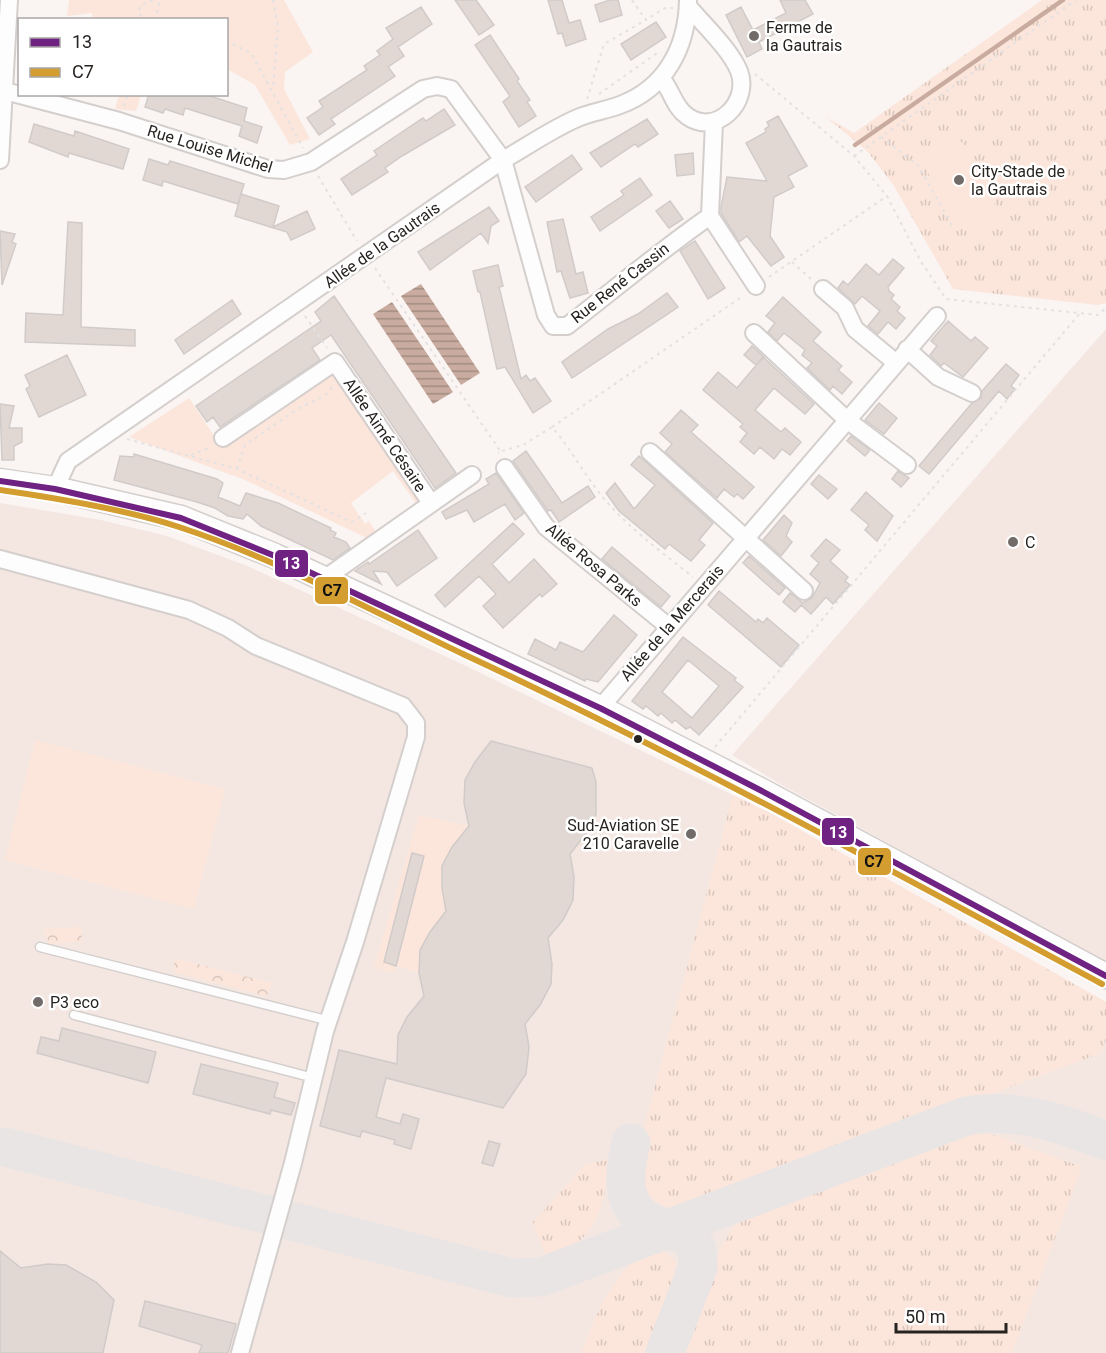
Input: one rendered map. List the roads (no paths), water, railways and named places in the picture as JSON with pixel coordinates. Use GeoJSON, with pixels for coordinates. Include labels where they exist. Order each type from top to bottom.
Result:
{"type":"FeatureCollection","features":[{"type":"Feature","properties":{"kind":"street"},"geometry":{"type":"LineString","coordinates":[[0,156],[9,0]]}},
{"type":"Feature","properties":{"kind":"street"},"geometry":{"type":"LineString","coordinates":[[661,78],[679,108],[695,120],[714,122],[730,112],[737,104],[741,81],[739,71],[688,3]]}},
{"type":"Feature","properties":{"kind":"street","name":"Allée de la Gautrais"},"geometry":{"type":"LineString","coordinates":[[55,489],[68,461],[503,160],[579,118],[632,99],[661,78],[682,45],[688,3]]}},
{"type":"Feature","properties":{"kind":"street","name":"Rue Louise Michel"},"geometry":{"type":"LineString","coordinates":[[24,96],[119,121],[268,169],[284,170],[310,162],[411,96],[437,86],[451,89],[503,160]]}},
{"type":"Feature","properties":{"kind":"street","name":"Rue Louise Michel"},"geometry":{"type":"LineString","coordinates":[[5,91],[18,94]]}},
{"type":"Feature","properties":{"kind":"street"},"geometry":{"type":"LineString","coordinates":[[714,122],[710,216],[756,286]]}},
{"type":"Feature","properties":{"kind":"street","name":"Rue René Cassin"},"geometry":{"type":"LineString","coordinates":[[503,160],[546,315],[553,326],[567,326],[644,267],[667,246],[710,216]]}},
{"type":"Feature","properties":{"kind":"street"},"geometry":{"type":"LineString","coordinates":[[823,289],[845,308],[855,329],[895,362]]}},
{"type":"Feature","properties":{"kind":"street","name":"Allée de la Mercerais"},"geometry":{"type":"LineString","coordinates":[[600,708],[895,362],[937,316]]}},
{"type":"Feature","properties":{"kind":"street"},"geometry":{"type":"LineString","coordinates":[[754,333],[847,420],[907,465]]}},
{"type":"Feature","properties":{"kind":"street"},"geometry":{"type":"LineString","coordinates":[[907,349],[938,377],[972,393]]}},
{"type":"Feature","properties":{"kind":"street","name":"Allée Aimé Césaire"},"geometry":{"type":"LineString","coordinates":[[223,438],[335,362],[431,503]]}},
{"type":"Feature","properties":{"kind":"street"},"geometry":{"type":"LineString","coordinates":[[650,452],[804,591]]}},
{"type":"Feature","properties":{"kind":"street","name":"Allée Rosa Parks"},"geometry":{"type":"LineString","coordinates":[[503,460],[546,526],[669,627]]}},
{"type":"Feature","properties":{"kind":"street","name":"Allée Aimé Césaire"},"geometry":{"type":"LineString","coordinates":[[324,579],[472,475]]}},
{"type":"Feature","properties":{"kind":"street"},"geometry":{"type":"LineString","coordinates":[[0,481],[55,489],[181,518],[275,556],[600,708],[704,760],[1106,976]]}},
{"type":"Feature","properties":{"kind":"street"},"geometry":{"type":"LineString","coordinates":[[0,559],[189,610],[228,628],[256,646],[403,706],[416,723],[416,737],[330,1021],[325,1031],[240,1353]]}},
{"type":"Feature","properties":{"kind":"lane"},"geometry":{"type":"LineString","coordinates":[[40,946],[330,1021]]}},
{"type":"Feature","properties":{"kind":"lane"},"geometry":{"type":"LineString","coordinates":[[74,1015],[314,1078]]}},
{"type":"Feature","properties":{"kind":"waterway"},"geometry":{"type":"LineString","coordinates":[[855,145],[1063,0]]}},
{"type":"Feature","properties":{"kind":"place","name":"Ferme de la Gautrais"},"geometry":{"type":"Point","coordinates":[754,36]}},
{"type":"Feature","properties":{"kind":"place","name":"City-Stade de la Gautrais"},"geometry":{"type":"Point","coordinates":[959,180]}},
{"type":"Feature","properties":{"kind":"place","name":"C"},"geometry":{"type":"Point","coordinates":[1013,542]}},
{"type":"Feature","properties":{"kind":"place","name":"Sud-Aviation SE 210 Caravelle"},"geometry":{"type":"Point","coordinates":[691,834]}},
{"type":"Feature","properties":{"kind":"place","name":"P3 eco"},"geometry":{"type":"Point","coordinates":[38,1002]}}]}
